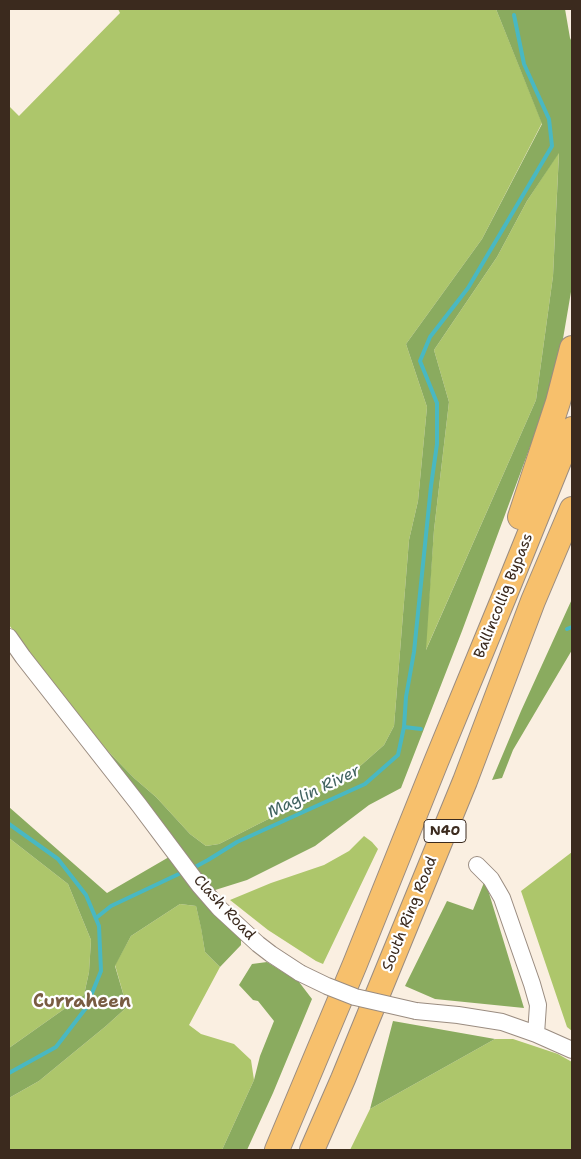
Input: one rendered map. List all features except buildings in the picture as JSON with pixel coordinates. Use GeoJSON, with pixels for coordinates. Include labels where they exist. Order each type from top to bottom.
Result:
{"type":"FeatureCollection","features":[{"type":"Feature","properties":{"kind":"highway"},"geometry":{"type":"LineString","coordinates":[[436,762],[454,701],[533,480],[558,402],[572,348]]}},
{"type":"Feature","properties":{"kind":"highway","name":"Ballincollig Bypass"},"geometry":{"type":"LineString","coordinates":[[436,762],[572,429]]}},
{"type":"Feature","properties":{"kind":"highway","name":"South Ring Road"},"geometry":{"type":"LineString","coordinates":[[312,1150],[465,781],[533,601],[572,510]]}},
{"type":"Feature","properties":{"kind":"highway"},"geometry":{"type":"LineString","coordinates":[[465,781],[572,553]]}},
{"type":"Feature","properties":{"kind":"highway","name":"N40"},"geometry":{"type":"LineString","coordinates":[[277,1150],[436,762]]}},
{"type":"Feature","properties":{"kind":"street","name":"Clash Road"},"geometry":{"type":"LineString","coordinates":[[9,637],[139,804],[199,885],[238,927],[271,954],[300,973],[355,997],[416,1011],[502,1022],[572,1050]]}},
{"type":"Feature","properties":{"kind":"street"},"geometry":{"type":"LineString","coordinates":[[477,865],[491,879],[502,898],[538,1004],[536,1034]]}},
{"type":"Feature","properties":{"kind":"green space"},"geometry":{"type":"Polygon","coordinates":[[[118,9],[496,9],[542,123],[482,239],[406,344],[427,407],[418,501],[409,540],[394,726],[384,745],[350,775],[219,844],[206,846],[190,834],[156,797],[134,778],[103,746],[9,625],[9,106],[19,116],[120,13],[118,9]]]}},
{"type":"Feature","properties":{"kind":"green space"},"geometry":{"type":"Polygon","coordinates":[[[496,9],[565,9],[572,42],[572,286],[557,374],[462,631],[401,788],[369,805],[315,846],[247,880],[212,891],[103,746],[134,778],[156,797],[190,834],[206,846],[219,844],[350,775],[384,745],[394,726],[409,540],[418,501],[427,407],[406,344],[482,239],[542,124],[496,9]],[[559,153],[527,201],[497,257],[434,350],[449,402],[434,530],[426,650],[536,400],[553,276],[559,153]]]}},
{"type":"Feature","properties":{"kind":"green space"},"geometry":{"type":"Polygon","coordinates":[[[559,152],[553,276],[536,400],[425,652],[434,530],[449,402],[434,350],[497,257],[527,201],[559,152]]]}},
{"type":"Feature","properties":{"kind":"green space"},"geometry":{"type":"Polygon","coordinates":[[[572,599],[572,650],[513,750],[502,778],[492,780],[521,711],[572,599]]]}},
{"type":"Feature","properties":{"kind":"green space"},"geometry":{"type":"Polygon","coordinates":[[[9,807],[107,893],[169,857],[241,937],[241,945],[220,967],[205,952],[196,906],[180,904],[131,936],[115,966],[127,1007],[39,1081],[9,1098],[9,1048],[84,995],[89,972],[91,940],[68,884],[9,838],[9,807]]]}},
{"type":"Feature","properties":{"kind":"green space"},"geometry":{"type":"Polygon","coordinates":[[[364,836],[378,849],[323,964],[268,930],[230,900],[271,883],[324,865],[349,851],[364,836]]]}},
{"type":"Feature","properties":{"kind":"green space"},"geometry":{"type":"Polygon","coordinates":[[[9,838],[68,884],[91,940],[89,972],[84,995],[9,1048],[9,838]]]}},
{"type":"Feature","properties":{"kind":"green space"},"geometry":{"type":"Polygon","coordinates":[[[572,852],[572,1031],[567,1027],[521,891],[572,852]]]}},
{"type":"Feature","properties":{"kind":"green space"},"geometry":{"type":"Polygon","coordinates":[[[485,880],[524,1008],[435,999],[405,986],[447,901],[473,910],[485,880]]]}},
{"type":"Feature","properties":{"kind":"green space"},"geometry":{"type":"Polygon","coordinates":[[[180,904],[196,906],[205,952],[220,967],[189,1025],[201,1034],[234,1044],[251,1060],[254,1080],[222,1150],[9,1150],[9,1098],[39,1081],[127,1007],[115,965],[131,936],[180,904]]]}},
{"type":"Feature","properties":{"kind":"green space"},"geometry":{"type":"Polygon","coordinates":[[[267,962],[299,982],[312,999],[247,1150],[222,1150],[254,1080],[260,1056],[274,1021],[258,1001],[253,1000],[239,985],[252,964],[267,962]]]}},
{"type":"Feature","properties":{"kind":"green space"},"geometry":{"type":"Polygon","coordinates":[[[393,1021],[495,1039],[370,1109],[393,1021]]]}},
{"type":"Feature","properties":{"kind":"green space"},"geometry":{"type":"Polygon","coordinates":[[[495,1039],[513,1039],[558,1054],[572,1062],[572,1150],[350,1150],[370,1109],[495,1039]]]}},
{"type":"Feature","properties":{"kind":"waterway"},"geometry":{"type":"LineString","coordinates":[[404,727],[437,444],[437,403],[420,361],[430,337],[468,288],[552,146],[549,119],[524,64],[514,15]]}},
{"type":"Feature","properties":{"kind":"waterway","name":"Maglin River"},"geometry":{"type":"LineString","coordinates":[[567,629],[572,627]]}},
{"type":"Feature","properties":{"kind":"waterway","name":"Maglin River"},"geometry":{"type":"LineString","coordinates":[[195,867],[237,842],[365,784],[398,755],[404,727],[421,729]]}},
{"type":"Feature","properties":{"kind":"waterway"},"geometry":{"type":"LineString","coordinates":[[9,824],[58,859],[86,895],[99,926],[101,971],[86,1008],[56,1047],[9,1073]]}},
{"type":"Feature","properties":{"kind":"waterway","name":"Maglin River"},"geometry":{"type":"LineString","coordinates":[[96,918],[111,906],[183,872]]}},
{"type":"Feature","properties":{"kind":"district","name":"Curraheen"},"geometry":{"type":"Point","coordinates":[82,1002]}}]}
